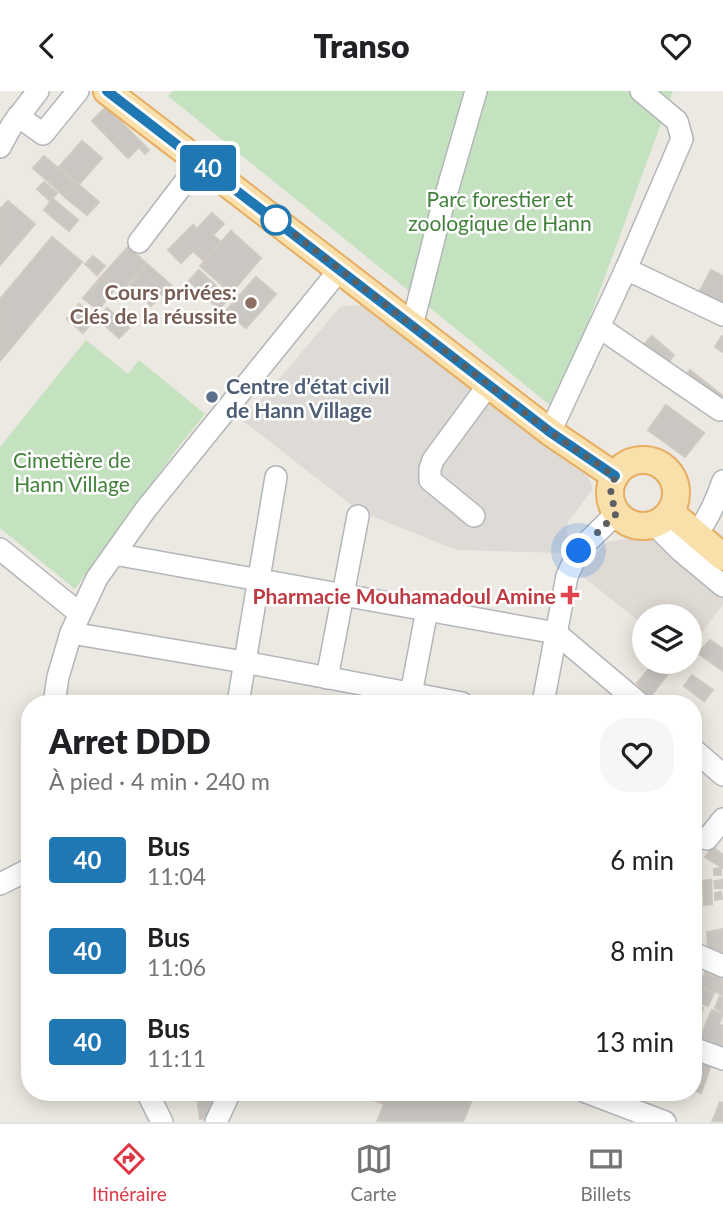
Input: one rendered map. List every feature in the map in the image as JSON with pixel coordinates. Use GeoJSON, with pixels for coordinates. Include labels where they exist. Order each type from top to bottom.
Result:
{"type":"FeatureCollection","features":[{"type":"Feature","properties":{"kind":"main road"},"geometry":{"type":"LineString","coordinates":[[107,91],[550,432],[615,476]]}},
{"type":"Feature","properties":{"kind":"main road"},"geometry":{"type":"LineString","coordinates":[[636,461],[653,462],[668,472],[675,487],[674,504],[662,518],[634,525],[624,521],[617,513],[610,495],[615,476],[621,469],[636,461]]}},
{"type":"Feature","properties":{"kind":"main road"},"geometry":{"type":"LineString","coordinates":[[662,518],[689,543],[723,557]]}},
{"type":"Feature","properties":{"kind":"street"},"geometry":{"type":"LineString","coordinates":[[0,147],[18,116],[38,91]]}},
{"type":"Feature","properties":{"kind":"street"},"geometry":{"type":"LineString","coordinates":[[18,116],[43,134],[78,91]]}},
{"type":"Feature","properties":{"kind":"street"},"geometry":{"type":"LineString","coordinates":[[412,326],[476,91]]}},
{"type":"Feature","properties":{"kind":"street"},"geometry":{"type":"LineString","coordinates":[[550,432],[682,139],[677,121],[641,91]]}},
{"type":"Feature","properties":{"kind":"street"},"geometry":{"type":"LineString","coordinates":[[139,242],[200,162]]}},
{"type":"Feature","properties":{"kind":"street"},"geometry":{"type":"LineString","coordinates":[[55,695],[71,633],[97,578],[146,509],[340,269]]}},
{"type":"Feature","properties":{"kind":"street"},"geometry":{"type":"LineString","coordinates":[[625,269],[723,315]]}},
{"type":"Feature","properties":{"kind":"street"},"geometry":{"type":"LineString","coordinates":[[599,327],[720,410]]}},
{"type":"Feature","properties":{"kind":"street"},"geometry":{"type":"LineString","coordinates":[[474,516],[430,480],[430,469],[433,460],[489,384]]}},
{"type":"Feature","properties":{"kind":"street"},"geometry":{"type":"LineString","coordinates":[[238,695],[276,477]]}},
{"type":"Feature","properties":{"kind":"street"},"geometry":{"type":"LineString","coordinates":[[723,481],[716,502],[689,543],[723,586]]}},
{"type":"Feature","properties":{"kind":"street"},"geometry":{"type":"LineString","coordinates":[[544,695],[567,576],[579,551],[617,513]]}},
{"type":"Feature","properties":{"kind":"street"},"geometry":{"type":"LineString","coordinates":[[327,678],[358,516]]}},
{"type":"Feature","properties":{"kind":"street"},"geometry":{"type":"LineString","coordinates":[[0,549],[79,613]]}},
{"type":"Feature","properties":{"kind":"street"},"geometry":{"type":"LineString","coordinates":[[114,554],[556,633],[630,695]]}},
{"type":"Feature","properties":{"kind":"street"},"geometry":{"type":"LineString","coordinates":[[411,694],[427,610]]}},
{"type":"Feature","properties":{"kind":"street"},"geometry":{"type":"LineString","coordinates":[[71,633],[417,695]]}},
{"type":"Feature","properties":{"kind":"street"},"geometry":{"type":"LineString","coordinates":[[702,757],[723,775]]}},
{"type":"Feature","properties":{"kind":"street"},"geometry":{"type":"LineString","coordinates":[[707,839],[723,819]]}},
{"type":"Feature","properties":{"kind":"street"},"geometry":{"type":"LineString","coordinates":[[0,884],[21,874]]}},
{"type":"Feature","properties":{"kind":"street"},"geometry":{"type":"LineString","coordinates":[[702,961],[723,966]]}},
{"type":"Feature","properties":{"kind":"street"},"geometry":{"type":"LineString","coordinates":[[702,1051],[723,1059]]}},
{"type":"Feature","properties":{"kind":"street"},"geometry":{"type":"LineString","coordinates":[[152,1101],[162,1122]]}},
{"type":"Feature","properties":{"kind":"street"},"geometry":{"type":"LineString","coordinates":[[216,1122],[226,1101]]}},
{"type":"Feature","properties":{"kind":"street"},"geometry":{"type":"LineString","coordinates":[[609,1101],[664,1122]]}},
{"type":"Feature","properties":{"kind":"street"},"geometry":{"type":"LineString","coordinates":[[638,1112],[642,1101]]}},
{"type":"Feature","properties":{"kind":"shaded area"},"geometry":{"type":"Polygon","coordinates":[[[363,305],[588,476],[593,489],[568,522],[565,553],[456,550],[359,511],[243,421],[341,306],[363,305]]]}},
{"type":"Feature","properties":{"kind":"shaded area"},"geometry":{"type":"Polygon","coordinates":[[[649,535],[723,593],[723,604],[702,633],[702,604],[632,604],[632,616],[577,572],[607,542],[649,535]]]}},
{"type":"Feature","properties":{"kind":"green space","name":"Parc forestier et zoologique de Hann"},"geometry":{"type":"Polygon","coordinates":[[[172,91],[673,91],[556,410],[168,96],[172,91]]]}},
{"type":"Feature","properties":{"kind":"green space","name":"Cimetière de Hann Village"},"geometry":{"type":"Polygon","coordinates":[[[86,340],[128,374],[139,360],[205,414],[75,589],[0,528],[0,447],[86,340]]]}},
{"type":"Feature","properties":{"kind":"building"},"geometry":{"type":"Polygon","coordinates":[[[106,107],[149,150],[145,154],[139,147],[128,158],[92,121],[106,107]]]}},
{"type":"Feature","properties":{"kind":"building"},"geometry":{"type":"Polygon","coordinates":[[[82,141],[102,158],[79,184],[59,167],[82,141]]]}},
{"type":"Feature","properties":{"kind":"building"},"geometry":{"type":"Polygon","coordinates":[[[44,156],[76,184],[65,197],[33,168],[44,156]]]}},
{"type":"Feature","properties":{"kind":"building"},"geometry":{"type":"Polygon","coordinates":[[[44,182],[57,193],[50,201],[37,189],[44,182]]]}},
{"type":"Feature","properties":{"kind":"building"},"geometry":{"type":"Polygon","coordinates":[[[78,184],[99,202],[87,215],[66,198],[78,184]]]}},
{"type":"Feature","properties":{"kind":"building"},"geometry":{"type":"Polygon","coordinates":[[[53,199],[78,220],[69,231],[44,210],[53,199]]]}},
{"type":"Feature","properties":{"kind":"building"},"geometry":{"type":"Polygon","coordinates":[[[8,201],[35,224],[0,265],[0,209],[8,201]]]}},
{"type":"Feature","properties":{"kind":"building"},"geometry":{"type":"Polygon","coordinates":[[[212,213],[224,224],[213,235],[221,242],[203,260],[193,251],[181,263],[168,250],[193,225],[197,229],[212,213]]]}},
{"type":"Feature","properties":{"kind":"building"},"geometry":{"type":"Polygon","coordinates":[[[231,231],[261,258],[231,293],[200,266],[231,231]]]}},
{"type":"Feature","properties":{"kind":"building"},"geometry":{"type":"Polygon","coordinates":[[[52,237],[82,262],[0,361],[0,299],[52,237]]]}},
{"type":"Feature","properties":{"kind":"building"},"geometry":{"type":"Polygon","coordinates":[[[128,247],[146,263],[121,292],[102,276],[128,247]]]}},
{"type":"Feature","properties":{"kind":"building"},"geometry":{"type":"Polygon","coordinates":[[[93,256],[105,266],[97,275],[85,264],[93,256]]]}},
{"type":"Feature","properties":{"kind":"building"},"geometry":{"type":"Polygon","coordinates":[[[147,264],[171,285],[151,306],[130,285],[147,264]]]}},
{"type":"Feature","properties":{"kind":"building"},"geometry":{"type":"Polygon","coordinates":[[[199,270],[229,298],[219,309],[189,281],[199,270]]]}},
{"type":"Feature","properties":{"kind":"building"},"geometry":{"type":"Polygon","coordinates":[[[711,270],[723,276],[723,312],[696,298],[711,270]]]}},
{"type":"Feature","properties":{"kind":"building"},"geometry":{"type":"Polygon","coordinates":[[[101,277],[115,289],[98,310],[83,298],[101,277]]]}},
{"type":"Feature","properties":{"kind":"building","name":"Cours privées: Clés de la réussite"},"geometry":{"type":"Polygon","coordinates":[[[256,277],[276,294],[246,328],[226,311],[256,277]]]}},
{"type":"Feature","properties":{"kind":"building"},"geometry":{"type":"Polygon","coordinates":[[[79,304],[96,317],[83,333],[67,319],[79,304]]]}},
{"type":"Feature","properties":{"kind":"building"},"geometry":{"type":"Polygon","coordinates":[[[107,308],[129,328],[119,338],[97,318],[107,308]]]}},
{"type":"Feature","properties":{"kind":"building"},"geometry":{"type":"Polygon","coordinates":[[[652,336],[674,355],[664,367],[641,348],[652,336]]]}},
{"type":"Feature","properties":{"kind":"building"},"geometry":{"type":"Polygon","coordinates":[[[723,336],[723,352],[715,347],[723,336]]]}},
{"type":"Feature","properties":{"kind":"building"},"geometry":{"type":"Polygon","coordinates":[[[690,370],[723,396],[723,405],[683,379],[690,370]]]}},
{"type":"Feature","properties":{"kind":"building"},"geometry":{"type":"Polygon","coordinates":[[[666,405],[704,433],[685,457],[648,430],[666,405]]]}},
{"type":"Feature","properties":{"kind":"building"},"geometry":{"type":"Polygon","coordinates":[[[710,640],[723,649],[723,671],[702,656],[702,649],[710,640]]]}},
{"type":"Feature","properties":{"kind":"building"},"geometry":{"type":"Polygon","coordinates":[[[645,674],[668,674],[652,695],[648,695],[637,683],[645,674]]]}},
{"type":"Feature","properties":{"kind":"building"},"geometry":{"type":"Polygon","coordinates":[[[692,675],[713,690],[704,701],[702,695],[696,695],[684,686],[692,675]]]}},
{"type":"Feature","properties":{"kind":"building"},"geometry":{"type":"Polygon","coordinates":[[[713,847],[723,855],[723,868],[705,857],[713,847]]]}},
{"type":"Feature","properties":{"kind":"building"},"geometry":{"type":"Polygon","coordinates":[[[721,868],[721,875],[714,875],[714,869],[721,868]]]}},
{"type":"Feature","properties":{"kind":"building"},"geometry":{"type":"Polygon","coordinates":[[[711,880],[712,904],[704,905],[703,881],[711,880]]]}},
{"type":"Feature","properties":{"kind":"building"},"geometry":{"type":"Polygon","coordinates":[[[722,880],[722,888],[715,888],[714,881],[722,880]]]}},
{"type":"Feature","properties":{"kind":"building"},"geometry":{"type":"Polygon","coordinates":[[[721,892],[722,899],[715,900],[715,893],[721,892]]]}},
{"type":"Feature","properties":{"kind":"building"},"geometry":{"type":"Polygon","coordinates":[[[723,929],[723,960],[708,951],[707,932],[723,929]]]}},
{"type":"Feature","properties":{"kind":"building"},"geometry":{"type":"Polygon","coordinates":[[[705,972],[723,979],[723,995],[702,986],[705,972]]]}},
{"type":"Feature","properties":{"kind":"building"},"geometry":{"type":"Polygon","coordinates":[[[702,988],[714,993],[708,1006],[702,1004],[702,988]]]}},
{"type":"Feature","properties":{"kind":"building"},"geometry":{"type":"Polygon","coordinates":[[[720,996],[723,998],[723,1012],[715,1008],[720,996]]]}},
{"type":"Feature","properties":{"kind":"building"},"geometry":{"type":"Polygon","coordinates":[[[712,1010],[723,1014],[719,1024],[723,1026],[723,1049],[702,1039],[712,1010]]]}},
{"type":"Feature","properties":{"kind":"building"},"geometry":{"type":"Polygon","coordinates":[[[702,1061],[711,1065],[702,1090],[702,1061]]]}},
{"type":"Feature","properties":{"kind":"building"},"geometry":{"type":"Polygon","coordinates":[[[197,1101],[218,1101],[211,1118],[200,1119],[197,1101]]]}},
{"type":"Feature","properties":{"kind":"building"},"geometry":{"type":"Polygon","coordinates":[[[376,1101],[471,1102],[463,1122],[377,1122],[384,1104],[376,1101]]]}},
{"type":"Feature","properties":{"kind":"building"},"geometry":{"type":"Polygon","coordinates":[[[720,1102],[723,1103],[723,1122],[712,1122],[720,1102]]]}},
{"type":"Feature","properties":{"kind":"bus line","name":"40"},"geometry":{"type":"LineString","coordinates":[[107,91],[550,432],[615,476]]}},
{"type":"Feature","properties":{"kind":"place","name":"Cours privées: Clés de la réussite"},"geometry":{"type":"Point","coordinates":[251,303]}},
{"type":"Feature","properties":{"kind":"place","name":"Centre d’état civil de Hann Village"},"geometry":{"type":"Point","coordinates":[212,397]}},
{"type":"Feature","properties":{"kind":"place","name":"Pharmacie Mouhamadoul Amine"},"geometry":{"type":"Point","coordinates":[570,595]}},
{"type":"Feature","properties":{"kind":"route"},"geometry":{"type":"LineString","coordinates":[[276,220],[550,432],[615,476],[610,495],[617,513],[579,551]]}}]}
